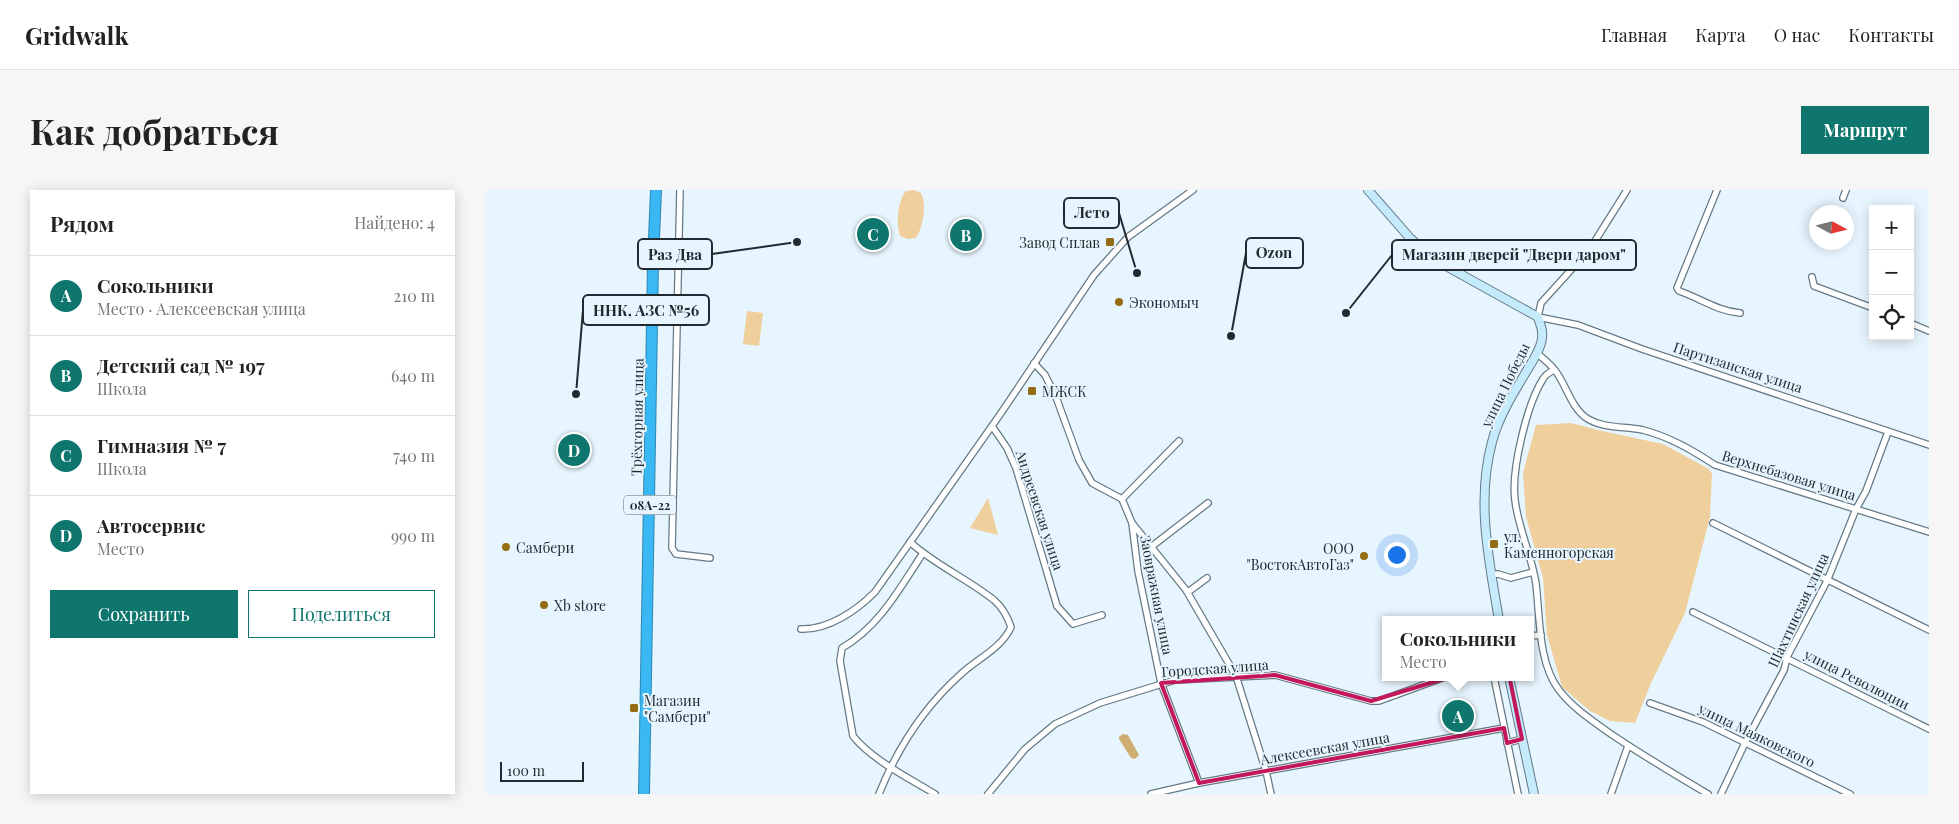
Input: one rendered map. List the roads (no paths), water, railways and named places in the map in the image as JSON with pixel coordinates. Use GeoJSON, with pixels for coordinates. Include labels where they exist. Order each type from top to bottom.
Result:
{"type":"FeatureCollection","features":[{"type":"Feature","properties":{"kind":"highway","name":"Трёхгорная улица"},"geometry":{"type":"LineString","coordinates":[[644,794],[653,262],[656,190]]}},
{"type":"Feature","properties":{"kind":"street"},"geometry":{"type":"LineString","coordinates":[[680,190],[672,548],[675,554],[710,558]]}},
{"type":"Feature","properties":{"kind":"street"},"geometry":{"type":"LineString","coordinates":[[801,629],[818,627],[837,620],[863,603],[878,588],[1104,263],[1128,237],[1193,190]]}},
{"type":"Feature","properties":{"kind":"street"},"geometry":{"type":"LineString","coordinates":[[1369,190],[1410,238],[1435,260],[1538,317],[1541,304],[1590,249],[1627,190]]}},
{"type":"Feature","properties":{"kind":"street"},"geometry":{"type":"LineString","coordinates":[[1717,190],[1677,288],[1679,291],[1701,298],[1705,304],[1720,310],[1740,313]]}},
{"type":"Feature","properties":{"kind":"street"},"geometry":{"type":"LineString","coordinates":[[1843,198],[1846,190]]}},
{"type":"Feature","properties":{"kind":"street"},"geometry":{"type":"LineString","coordinates":[[1812,277],[1814,286],[1869,307]]}},
{"type":"Feature","properties":{"kind":"street","name":"улица Победы"},"geometry":{"type":"LineString","coordinates":[[1498,616],[1491,575],[1483,504],[1485,471],[1492,440],[1502,414],[1537,353],[1543,332],[1538,317]]}},
{"type":"Feature","properties":{"kind":"street","name":"Партизанская улица"},"geometry":{"type":"LineString","coordinates":[[1538,317],[1578,325],[1929,445]]}},
{"type":"Feature","properties":{"kind":"street"},"geometry":{"type":"LineString","coordinates":[[1914,325],[1929,331]]}},
{"type":"Feature","properties":{"kind":"street","name":"Верхнебазовая улица"},"geometry":{"type":"LineString","coordinates":[[1537,353],[1554,370],[1581,414],[1593,422],[1618,428],[1642,430],[1659,435],[1694,451],[1715,466],[1929,532]]}},
{"type":"Feature","properties":{"kind":"street"},"geometry":{"type":"LineString","coordinates":[[1035,363],[1045,374],[1056,397],[1079,460],[1092,483],[1123,499],[1132,524],[1189,595],[1236,676],[1266,771],[1271,794]]}},
{"type":"Feature","properties":{"kind":"street"},"geometry":{"type":"LineString","coordinates":[[1554,370],[1543,378],[1529,412],[1515,472],[1515,501],[1535,582],[1541,635],[1548,668],[1557,688],[1571,705],[1628,746],[1707,794]]}},
{"type":"Feature","properties":{"kind":"street","name":"Андреевская улица"},"geometry":{"type":"LineString","coordinates":[[992,426],[1007,448],[1016,468],[1057,606],[1073,624],[1077,625],[1102,615]]}},
{"type":"Feature","properties":{"kind":"street","name":"Шахтинская улица"},"geometry":{"type":"LineString","coordinates":[[1721,794],[1827,580],[1856,509],[1867,491],[1888,432]]}},
{"type":"Feature","properties":{"kind":"street"},"geometry":{"type":"LineString","coordinates":[[1123,499],[1179,441]]}},
{"type":"Feature","properties":{"kind":"street"},"geometry":{"type":"LineString","coordinates":[[1151,547],[1208,503]]}},
{"type":"Feature","properties":{"kind":"street"},"geometry":{"type":"LineString","coordinates":[[1713,523],[1929,630]]}},
{"type":"Feature","properties":{"kind":"street","name":"Заовражная улица"},"geometry":{"type":"LineString","coordinates":[[1132,524],[1139,571],[1161,683],[1199,783]]}},
{"type":"Feature","properties":{"kind":"street"},"geometry":{"type":"LineString","coordinates":[[879,794],[890,766],[930,706],[960,674],[1001,642],[1007,636],[1011,627],[995,601],[923,553],[910,542]]}},
{"type":"Feature","properties":{"kind":"street"},"geometry":{"type":"LineString","coordinates":[[923,553],[875,622],[862,636],[842,648],[840,653],[853,736],[859,744],[890,766],[935,794]]}},
{"type":"Feature","properties":{"kind":"street"},"geometry":{"type":"LineString","coordinates":[[1491,575],[1498,574],[1511,578],[1533,572]]}},
{"type":"Feature","properties":{"kind":"street"},"geometry":{"type":"LineString","coordinates":[[1189,595],[1207,578]]}},
{"type":"Feature","properties":{"kind":"street","name":"улица Революции"},"geometry":{"type":"LineString","coordinates":[[1693,612],[1929,730]]}},
{"type":"Feature","properties":{"kind":"street"},"geometry":{"type":"LineString","coordinates":[[1534,636],[1541,635]]}},
{"type":"Feature","properties":{"kind":"street","name":"Городская улица"},"geometry":{"type":"LineString","coordinates":[[988,794],[1025,749],[1055,724],[1100,702],[1161,683],[1175,680],[1275,675],[1371,702],[1379,701],[1434,681]]}},
{"type":"Feature","properties":{"kind":"street"},"geometry":{"type":"LineString","coordinates":[[1495,681],[1518,794]]}},
{"type":"Feature","properties":{"kind":"street"},"geometry":{"type":"LineString","coordinates":[[1510,681],[1534,794]]}},
{"type":"Feature","properties":{"kind":"street","name":"улица Маяковского"},"geometry":{"type":"LineString","coordinates":[[1650,703],[1703,722],[1850,794]]}},
{"type":"Feature","properties":{"kind":"street","name":"Алексеевская улица"},"geometry":{"type":"LineString","coordinates":[[1151,794],[1199,783],[1504,728]]}},
{"type":"Feature","properties":{"kind":"street"},"geometry":{"type":"LineString","coordinates":[[1507,742],[1522,739]]}},
{"type":"Feature","properties":{"kind":"street"},"geometry":{"type":"LineString","coordinates":[[1611,794],[1628,746]]}},
{"type":"Feature","properties":{"kind":"place","name":"Гимназия № 7"},"geometry":{"type":"Point","coordinates":[873,234]}},
{"type":"Feature","properties":{"kind":"place","name":"Детский сад № 197"},"geometry":{"type":"Point","coordinates":[966,235]}},
{"type":"Feature","properties":{"kind":"place","name":"Раз Два"},"geometry":{"type":"Point","coordinates":[797,242]}},
{"type":"Feature","properties":{"kind":"place","name":"Завод Сплав"},"geometry":{"type":"Point","coordinates":[1110,242]}},
{"type":"Feature","properties":{"kind":"place","name":"Лето"},"geometry":{"type":"Point","coordinates":[1137,273]}},
{"type":"Feature","properties":{"kind":"place","name":"Экономыч"},"geometry":{"type":"Point","coordinates":[1119,302]}},
{"type":"Feature","properties":{"kind":"place","name":"Магазин дверей \"Двери даром\""},"geometry":{"type":"Point","coordinates":[1346,313]}},
{"type":"Feature","properties":{"kind":"place","name":"Ozon"},"geometry":{"type":"Point","coordinates":[1231,336]}},
{"type":"Feature","properties":{"kind":"place","name":"МЖСК"},"geometry":{"type":"Point","coordinates":[1032,391]}},
{"type":"Feature","properties":{"kind":"place","name":"ННК, АЗС №56"},"geometry":{"type":"Point","coordinates":[576,394]}},
{"type":"Feature","properties":{"kind":"place","name":"Автосервис"},"geometry":{"type":"Point","coordinates":[574,450]}},
{"type":"Feature","properties":{"kind":"place","name":"ул. Каменногорская"},"geometry":{"type":"Point","coordinates":[1494,544]}},
{"type":"Feature","properties":{"kind":"place","name":"Самбери"},"geometry":{"type":"Point","coordinates":[506,547]}},
{"type":"Feature","properties":{"kind":"place","name":"ООО \"ВостокАвтоГаз\""},"geometry":{"type":"Point","coordinates":[1364,556]}},
{"type":"Feature","properties":{"kind":"place","name":"Xb store"},"geometry":{"type":"Point","coordinates":[544,605]}},
{"type":"Feature","properties":{"kind":"place","name":"Магазин \"Самбери\""},"geometry":{"type":"Point","coordinates":[634,708]}},
{"type":"Feature","properties":{"kind":"place","name":"Сокольники"},"geometry":{"type":"Point","coordinates":[1458,716]}}]}
